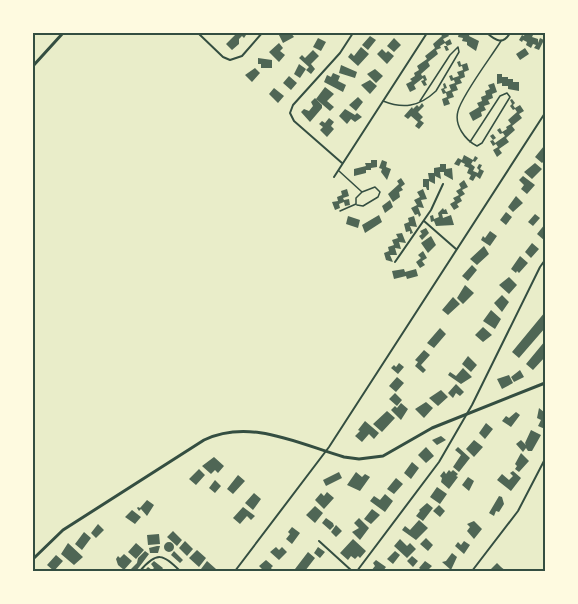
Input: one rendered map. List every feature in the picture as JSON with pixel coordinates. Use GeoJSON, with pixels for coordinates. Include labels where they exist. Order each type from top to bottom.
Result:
{"type":"FeatureCollection","features":[{"type":"Feature","properties":{"kind":"street"},"geometry":{"type":"LineString","coordinates":[[33,66],[63,33]]}},
{"type":"Feature","properties":{"kind":"street"},"geometry":{"type":"LineString","coordinates":[[198,33],[230,60],[242,56],[262,33]]}},
{"type":"Feature","properties":{"kind":"street"},"geometry":{"type":"LineString","coordinates":[[342,163],[294,121],[290,113],[293,105],[340,54],[353,33]]}},
{"type":"Feature","properties":{"kind":"street"},"geometry":{"type":"LineString","coordinates":[[334,177],[427,33]]}},
{"type":"Feature","properties":{"kind":"street"},"geometry":{"type":"LineString","coordinates":[[487,33],[495,41],[507,39],[510,33]]}},
{"type":"Feature","properties":{"kind":"street"},"geometry":{"type":"LineString","coordinates":[[235,571],[326,451],[545,113]]}},
{"type":"Feature","properties":{"kind":"street"},"geometry":{"type":"LineString","coordinates":[[395,262],[424,221],[443,184]]}},
{"type":"Feature","properties":{"kind":"street"},"geometry":{"type":"LineString","coordinates":[[424,221],[457,249]]}},
{"type":"Feature","properties":{"kind":"street"},"geometry":{"type":"LineString","coordinates":[[357,571],[434,470],[465,416],[545,260]]}},
{"type":"Feature","properties":{"kind":"street"},"geometry":{"type":"LineString","coordinates":[[33,559],[63,530],[204,440],[217,435],[232,431],[259,432],[352,458],[383,456],[432,428],[545,384]]}},
{"type":"Feature","properties":{"kind":"street"},"geometry":{"type":"LineString","coordinates":[[472,571],[518,511],[545,459]]}},
{"type":"Feature","properties":{"kind":"street"},"geometry":{"type":"LineString","coordinates":[[319,541],[352,571]]}},
{"type":"Feature","properties":{"kind":"street"},"geometry":{"type":"LineString","coordinates":[[140,571],[152,559],[159,556],[166,558],[180,571]]}},
{"type":"Feature","properties":{"kind":"lane"},"geometry":{"type":"LineString","coordinates":[[470,142],[500,96],[503,93],[509,94],[510,97],[483,143],[477,146],[470,142],[458,126],[459,109],[501,41]]}},
{"type":"Feature","properties":{"kind":"lane"},"geometry":{"type":"LineString","coordinates":[[382,101],[402,107],[420,101],[436,91],[459,52],[458,47],[450,55],[420,101]]}},
{"type":"Feature","properties":{"kind":"lane"},"geometry":{"type":"LineString","coordinates":[[338,170],[362,192]]}},
{"type":"Feature","properties":{"kind":"lane"},"geometry":{"type":"LineString","coordinates":[[340,211],[356,204],[363,206],[378,197],[380,192],[375,187],[362,192],[356,198],[356,204]]}},
{"type":"Feature","properties":{"kind":"building"},"geometry":{"type":"Polygon","coordinates":[[[237,33],[246,35],[239,39],[239,44],[232,50],[226,44],[237,33]]]}},
{"type":"Feature","properties":{"kind":"building"},"geometry":{"type":"Polygon","coordinates":[[[278,33],[291,33],[294,37],[283,43],[278,33]]]}},
{"type":"Feature","properties":{"kind":"building"},"geometry":{"type":"Polygon","coordinates":[[[440,33],[447,33],[449,36],[443,39],[445,42],[450,39],[452,44],[447,46],[445,43],[440,46],[441,48],[436,50],[438,54],[428,62],[430,66],[421,74],[425,75],[427,85],[424,86],[421,81],[424,80],[423,78],[414,85],[416,89],[410,92],[406,84],[412,81],[410,79],[419,70],[417,66],[427,59],[425,56],[435,48],[433,44],[442,36],[440,33]]]}},
{"type":"Feature","properties":{"kind":"building"},"geometry":{"type":"Polygon","coordinates":[[[459,33],[470,33],[469,36],[479,41],[476,51],[467,45],[467,42],[462,41],[463,38],[458,37],[459,33]]]}},
{"type":"Feature","properties":{"kind":"building"},"geometry":{"type":"Polygon","coordinates":[[[525,33],[533,35],[532,37],[538,39],[538,43],[540,38],[544,40],[539,50],[534,48],[536,45],[533,44],[531,48],[526,45],[527,42],[519,40],[525,33]]]}},
{"type":"Feature","properties":{"kind":"building"},"geometry":{"type":"Polygon","coordinates":[[[370,36],[376,40],[368,50],[362,45],[370,36]]]}},
{"type":"Feature","properties":{"kind":"building"},"geometry":{"type":"Polygon","coordinates":[[[318,38],[326,42],[321,51],[313,47],[318,38]]]}},
{"type":"Feature","properties":{"kind":"building"},"geometry":{"type":"Polygon","coordinates":[[[394,38],[401,45],[394,52],[387,46],[394,38]]]}},
{"type":"Feature","properties":{"kind":"building"},"geometry":{"type":"Polygon","coordinates":[[[279,43],[283,48],[280,51],[285,55],[279,62],[269,52],[279,43]]]}},
{"type":"Feature","properties":{"kind":"building"},"geometry":{"type":"Polygon","coordinates":[[[361,47],[369,54],[358,66],[348,57],[351,53],[354,56],[361,47]]]}},
{"type":"Feature","properties":{"kind":"building"},"geometry":{"type":"Polygon","coordinates":[[[525,48],[529,54],[520,60],[516,54],[525,48]]]}},
{"type":"Feature","properties":{"kind":"building"},"geometry":{"type":"Polygon","coordinates":[[[382,49],[394,56],[387,64],[377,54],[382,49]]]}},
{"type":"Feature","properties":{"kind":"building"},"geometry":{"type":"Polygon","coordinates":[[[313,50],[319,56],[311,64],[315,69],[311,74],[306,70],[309,67],[299,58],[302,55],[305,58],[313,50]]]}},
{"type":"Feature","properties":{"kind":"building"},"geometry":{"type":"Polygon","coordinates":[[[258,58],[272,60],[272,68],[261,68],[258,58]]]}},
{"type":"Feature","properties":{"kind":"building"},"geometry":{"type":"Polygon","coordinates":[[[460,61],[461,65],[467,63],[469,70],[464,72],[465,77],[460,79],[462,83],[456,85],[458,90],[452,92],[454,97],[448,99],[450,104],[444,106],[442,99],[447,97],[441,89],[444,88],[445,83],[446,92],[451,90],[449,85],[455,83],[449,76],[452,75],[453,78],[459,76],[457,72],[463,70],[457,62],[460,61]]]}},
{"type":"Feature","properties":{"kind":"building"},"geometry":{"type":"Polygon","coordinates":[[[299,64],[306,69],[300,78],[294,74],[299,64]]]}},
{"type":"Feature","properties":{"kind":"building"},"geometry":{"type":"Polygon","coordinates":[[[341,65],[357,72],[355,78],[339,73],[341,65]]]}},
{"type":"Feature","properties":{"kind":"building"},"geometry":{"type":"Polygon","coordinates":[[[255,68],[260,73],[252,82],[245,75],[255,68]]]}},
{"type":"Feature","properties":{"kind":"building"},"geometry":{"type":"Polygon","coordinates":[[[375,69],[383,76],[376,83],[367,74],[375,69]]]}},
{"type":"Feature","properties":{"kind":"building"},"geometry":{"type":"Polygon","coordinates":[[[333,73],[340,76],[338,81],[346,85],[343,92],[324,82],[327,75],[331,77],[333,73]]]}},
{"type":"Feature","properties":{"kind":"building"},"geometry":{"type":"Polygon","coordinates":[[[497,74],[513,79],[513,82],[519,82],[519,91],[508,89],[508,86],[502,86],[502,83],[497,84],[497,74]]]}},
{"type":"Feature","properties":{"kind":"building"},"geometry":{"type":"Polygon","coordinates":[[[289,76],[297,83],[291,90],[283,83],[289,76]]]}},
{"type":"Feature","properties":{"kind":"building"},"geometry":{"type":"Polygon","coordinates":[[[370,80],[377,86],[370,94],[361,85],[370,80]]]}},
{"type":"Feature","properties":{"kind":"building"},"geometry":{"type":"Polygon","coordinates":[[[494,83],[497,92],[492,94],[493,98],[488,100],[490,104],[484,106],[486,110],[481,112],[482,116],[473,121],[469,113],[479,107],[477,103],[482,101],[481,97],[486,95],[485,91],[490,89],[488,85],[494,83]]]}},
{"type":"Feature","properties":{"kind":"building"},"geometry":{"type":"Polygon","coordinates":[[[325,87],[334,94],[327,101],[334,107],[330,111],[316,99],[325,87]]]}},
{"type":"Feature","properties":{"kind":"building"},"geometry":{"type":"Polygon","coordinates":[[[274,88],[284,96],[278,103],[269,94],[274,88]]]}},
{"type":"Feature","properties":{"kind":"building"},"geometry":{"type":"Polygon","coordinates":[[[358,97],[363,102],[356,111],[349,105],[358,97]]]}},
{"type":"Feature","properties":{"kind":"building"},"geometry":{"type":"Polygon","coordinates":[[[315,98],[322,108],[310,122],[301,112],[304,109],[309,111],[313,106],[311,102],[315,98]]]}},
{"type":"Feature","properties":{"kind":"building"},"geometry":{"type":"Polygon","coordinates":[[[512,99],[515,108],[520,105],[524,111],[519,114],[522,118],[512,126],[515,130],[506,138],[509,142],[499,149],[502,153],[497,157],[493,150],[498,147],[496,144],[493,146],[490,141],[493,140],[495,143],[505,136],[497,130],[500,128],[502,132],[507,129],[506,127],[511,124],[508,120],[517,112],[510,106],[512,99]]]}},
{"type":"Feature","properties":{"kind":"building"},"geometry":{"type":"Polygon","coordinates":[[[422,103],[424,106],[418,112],[423,117],[420,120],[424,123],[419,129],[415,126],[418,122],[411,116],[408,119],[404,116],[412,107],[413,109],[417,105],[419,107],[422,103]]]}},
{"type":"Feature","properties":{"kind":"building"},"geometry":{"type":"Polygon","coordinates":[[[345,109],[362,117],[355,122],[351,119],[347,124],[339,116],[345,109]]]}},
{"type":"Feature","properties":{"kind":"building"},"geometry":{"type":"Polygon","coordinates":[[[329,118],[334,122],[331,126],[334,129],[327,137],[320,130],[323,127],[319,124],[322,121],[325,123],[329,118]]]}},
{"type":"Feature","properties":{"kind":"building"},"geometry":{"type":"Polygon","coordinates":[[[544,146],[545,160],[542,163],[535,157],[544,146]]]}},
{"type":"Feature","properties":{"kind":"building"},"geometry":{"type":"Polygon","coordinates":[[[464,155],[473,160],[475,156],[478,158],[471,164],[475,167],[473,171],[478,173],[479,164],[482,165],[480,169],[484,171],[480,179],[476,176],[473,181],[469,179],[471,175],[467,173],[469,168],[464,166],[465,164],[461,162],[459,166],[454,164],[458,158],[462,160],[464,155]]]}},
{"type":"Feature","properties":{"kind":"building"},"geometry":{"type":"Polygon","coordinates":[[[371,160],[377,160],[377,167],[354,176],[354,169],[366,166],[365,163],[371,163],[371,160]]]}},
{"type":"Feature","properties":{"kind":"building"},"geometry":{"type":"Polygon","coordinates":[[[382,160],[387,162],[386,167],[391,169],[387,180],[381,172],[382,169],[379,168],[382,160]]]}},
{"type":"Feature","properties":{"kind":"building"},"geometry":{"type":"Polygon","coordinates":[[[535,163],[542,169],[532,179],[524,172],[535,163]]]}},
{"type":"Feature","properties":{"kind":"building"},"geometry":{"type":"Polygon","coordinates":[[[440,164],[446,164],[446,169],[452,168],[453,180],[444,175],[444,172],[440,172],[441,179],[435,176],[435,184],[429,181],[429,190],[427,190],[423,187],[423,179],[429,179],[428,173],[434,173],[434,168],[440,167],[440,164]]]}},
{"type":"Feature","properties":{"kind":"building"},"geometry":{"type":"Polygon","coordinates":[[[523,176],[535,185],[527,194],[521,189],[524,185],[519,180],[523,176]]]}},
{"type":"Feature","properties":{"kind":"building"},"geometry":{"type":"Polygon","coordinates":[[[401,178],[405,184],[401,187],[403,190],[399,192],[400,197],[393,202],[388,194],[399,184],[397,181],[401,178]]]}},
{"type":"Feature","properties":{"kind":"building"},"geometry":{"type":"Polygon","coordinates":[[[464,180],[468,187],[462,190],[465,194],[460,197],[462,201],[457,204],[459,207],[454,210],[450,204],[455,201],[453,198],[459,195],[456,191],[461,188],[459,184],[464,180]]]}},
{"type":"Feature","properties":{"kind":"building"},"geometry":{"type":"Polygon","coordinates":[[[347,189],[349,196],[343,198],[344,200],[349,199],[350,205],[345,206],[344,202],[339,204],[340,208],[335,210],[332,202],[338,201],[337,197],[342,195],[341,191],[347,189]]]}},
{"type":"Feature","properties":{"kind":"building"},"geometry":{"type":"Polygon","coordinates":[[[423,189],[427,199],[421,200],[424,208],[418,207],[421,215],[419,217],[411,208],[417,205],[414,200],[420,197],[417,192],[423,189]]]}},
{"type":"Feature","properties":{"kind":"building"},"geometry":{"type":"Polygon","coordinates":[[[516,196],[523,203],[513,212],[508,207],[516,196]]]}},
{"type":"Feature","properties":{"kind":"building"},"geometry":{"type":"Polygon","coordinates":[[[390,200],[393,207],[385,213],[382,206],[390,200]]]}},
{"type":"Feature","properties":{"kind":"building"},"geometry":{"type":"Polygon","coordinates":[[[443,208],[448,214],[442,214],[443,218],[451,215],[454,225],[436,226],[434,221],[431,222],[430,216],[433,215],[434,219],[439,217],[438,213],[443,208]]]}},
{"type":"Feature","properties":{"kind":"building"},"geometry":{"type":"Polygon","coordinates":[[[506,212],[512,217],[506,225],[500,220],[506,212]]]}},
{"type":"Feature","properties":{"kind":"building"},"geometry":{"type":"Polygon","coordinates":[[[535,214],[540,218],[533,226],[528,222],[535,214]]]}},
{"type":"Feature","properties":{"kind":"building"},"geometry":{"type":"Polygon","coordinates":[[[379,215],[382,222],[365,233],[362,225],[379,215]]]}},
{"type":"Feature","properties":{"kind":"building"},"geometry":{"type":"Polygon","coordinates":[[[348,216],[360,220],[358,228],[346,224],[348,216]]]}},
{"type":"Feature","properties":{"kind":"building"},"geometry":{"type":"Polygon","coordinates":[[[414,216],[417,227],[410,226],[413,233],[410,234],[410,231],[406,232],[404,224],[409,222],[408,218],[414,216]]]}},
{"type":"Feature","properties":{"kind":"building"},"geometry":{"type":"Polygon","coordinates":[[[545,224],[545,241],[537,234],[545,224]]]}},
{"type":"Feature","properties":{"kind":"building"},"geometry":{"type":"Polygon","coordinates":[[[426,228],[429,233],[422,240],[419,236],[422,234],[420,231],[426,228]]]}},
{"type":"Feature","properties":{"kind":"building"},"geometry":{"type":"Polygon","coordinates":[[[490,231],[497,236],[490,246],[481,240],[490,231]]]}},
{"type":"Feature","properties":{"kind":"building"},"geometry":{"type":"Polygon","coordinates":[[[402,233],[406,243],[399,242],[401,249],[395,248],[397,255],[390,255],[393,262],[386,260],[384,253],[389,251],[388,247],[394,245],[392,240],[398,238],[396,234],[402,233]]]}},
{"type":"Feature","properties":{"kind":"building"},"geometry":{"type":"Polygon","coordinates":[[[431,236],[436,245],[428,253],[421,243],[431,236]]]}},
{"type":"Feature","properties":{"kind":"building"},"geometry":{"type":"Polygon","coordinates":[[[532,243],[539,249],[531,258],[525,252],[532,243]]]}},
{"type":"Feature","properties":{"kind":"building"},"geometry":{"type":"Polygon","coordinates":[[[484,246],[489,254],[477,265],[470,259],[484,246]]]}},
{"type":"Feature","properties":{"kind":"building"},"geometry":{"type":"Polygon","coordinates":[[[423,251],[427,258],[422,261],[425,265],[420,268],[416,262],[421,258],[418,255],[423,251]]]}},
{"type":"Feature","properties":{"kind":"building"},"geometry":{"type":"Polygon","coordinates":[[[520,256],[528,263],[519,273],[517,271],[516,273],[511,269],[520,256]]]}},
{"type":"Feature","properties":{"kind":"building"},"geometry":{"type":"Polygon","coordinates":[[[472,265],[477,270],[468,281],[462,276],[472,265]]]}},
{"type":"Feature","properties":{"kind":"building"},"geometry":{"type":"Polygon","coordinates":[[[404,269],[405,272],[416,269],[418,276],[394,279],[392,271],[404,269]]]}},
{"type":"Feature","properties":{"kind":"building"},"geometry":{"type":"Polygon","coordinates":[[[509,277],[517,285],[509,294],[499,285],[509,277]]]}},
{"type":"Feature","properties":{"kind":"building"},"geometry":{"type":"Polygon","coordinates":[[[465,285],[474,293],[463,304],[457,298],[465,285]]]}},
{"type":"Feature","properties":{"kind":"building"},"geometry":{"type":"Polygon","coordinates":[[[502,295],[509,302],[502,312],[494,303],[502,295]]]}},
{"type":"Feature","properties":{"kind":"building"},"geometry":{"type":"Polygon","coordinates":[[[453,297],[460,304],[448,315],[442,310],[453,297]]]}},
{"type":"Feature","properties":{"kind":"building"},"geometry":{"type":"Polygon","coordinates":[[[491,310],[501,319],[495,329],[483,321],[491,310]]]}},
{"type":"Feature","properties":{"kind":"building"},"geometry":{"type":"Polygon","coordinates":[[[545,312],[545,328],[519,358],[512,352],[545,312]]]}},
{"type":"Feature","properties":{"kind":"building"},"geometry":{"type":"Polygon","coordinates":[[[483,327],[492,335],[483,342],[475,335],[483,327]]]}},
{"type":"Feature","properties":{"kind":"building"},"geometry":{"type":"Polygon","coordinates":[[[440,328],[446,334],[434,348],[427,343],[440,328]]]}},
{"type":"Feature","properties":{"kind":"building"},"geometry":{"type":"Polygon","coordinates":[[[545,341],[545,357],[533,370],[526,364],[545,341]]]}},
{"type":"Feature","properties":{"kind":"building"},"geometry":{"type":"Polygon","coordinates":[[[424,350],[430,355],[421,365],[426,370],[423,373],[415,366],[418,362],[415,360],[424,350]]]}},
{"type":"Feature","properties":{"kind":"building"},"geometry":{"type":"Polygon","coordinates":[[[468,356],[477,365],[471,372],[462,364],[468,356]]]}},
{"type":"Feature","properties":{"kind":"building"},"geometry":{"type":"Polygon","coordinates":[[[399,363],[404,367],[398,374],[391,368],[394,365],[396,367],[399,363]]]}},
{"type":"Feature","properties":{"kind":"building"},"geometry":{"type":"Polygon","coordinates":[[[463,368],[472,377],[461,384],[448,375],[450,372],[456,376],[463,368]]]}},
{"type":"Feature","properties":{"kind":"building"},"geometry":{"type":"Polygon","coordinates":[[[520,370],[524,377],[514,382],[511,377],[520,370]]]}},
{"type":"Feature","properties":{"kind":"building"},"geometry":{"type":"Polygon","coordinates":[[[509,375],[513,383],[502,389],[497,379],[509,375]]]}},
{"type":"Feature","properties":{"kind":"building"},"geometry":{"type":"Polygon","coordinates":[[[397,377],[404,383],[396,392],[389,386],[397,377]]]}},
{"type":"Feature","properties":{"kind":"building"},"geometry":{"type":"Polygon","coordinates":[[[456,384],[464,392],[460,396],[456,393],[453,398],[448,393],[456,384]]]}},
{"type":"Feature","properties":{"kind":"building"},"geometry":{"type":"Polygon","coordinates":[[[441,390],[448,397],[438,406],[429,398],[441,390]]]}},
{"type":"Feature","properties":{"kind":"building"},"geometry":{"type":"Polygon","coordinates":[[[395,393],[402,400],[397,406],[389,399],[395,393]]]}},
{"type":"Feature","properties":{"kind":"building"},"geometry":{"type":"Polygon","coordinates":[[[426,402],[433,408],[424,418],[415,409],[426,402]]]}},
{"type":"Feature","properties":{"kind":"building"},"geometry":{"type":"Polygon","coordinates":[[[401,403],[408,409],[401,420],[391,410],[395,406],[397,408],[401,403]]]}},
{"type":"Feature","properties":{"kind":"building"},"geometry":{"type":"Polygon","coordinates":[[[539,408],[545,413],[545,429],[538,426],[541,420],[537,418],[539,408]]]}},
{"type":"Feature","properties":{"kind":"building"},"geometry":{"type":"Polygon","coordinates":[[[387,411],[395,418],[382,432],[373,424],[387,411]]]}},
{"type":"Feature","properties":{"kind":"building"},"geometry":{"type":"Polygon","coordinates":[[[516,412],[520,415],[511,427],[502,421],[506,416],[509,418],[516,412]]]}},
{"type":"Feature","properties":{"kind":"building"},"geometry":{"type":"Polygon","coordinates":[[[365,421],[379,433],[374,439],[369,434],[362,442],[355,436],[365,421]]]}},
{"type":"Feature","properties":{"kind":"building"},"geometry":{"type":"Polygon","coordinates":[[[486,423],[493,429],[485,439],[479,433],[486,423]]]}},
{"type":"Feature","properties":{"kind":"building"},"geometry":{"type":"Polygon","coordinates":[[[531,430],[541,435],[532,451],[526,448],[523,452],[516,444],[521,440],[526,445],[531,430]]]}},
{"type":"Feature","properties":{"kind":"building"},"geometry":{"type":"Polygon","coordinates":[[[441,436],[446,440],[437,445],[432,440],[441,436]]]}},
{"type":"Feature","properties":{"kind":"building"},"geometry":{"type":"Polygon","coordinates":[[[474,440],[483,447],[474,457],[466,449],[474,440]]]}},
{"type":"Feature","properties":{"kind":"building"},"geometry":{"type":"Polygon","coordinates":[[[426,447],[434,456],[426,463],[418,455],[426,447]]]}},
{"type":"Feature","properties":{"kind":"building"},"geometry":{"type":"Polygon","coordinates":[[[458,447],[470,458],[459,472],[453,467],[461,455],[455,450],[458,447]]]}},
{"type":"Feature","properties":{"kind":"building"},"geometry":{"type":"Polygon","coordinates":[[[521,453],[529,461],[519,472],[515,469],[517,466],[515,464],[521,453]]]}},
{"type":"Feature","properties":{"kind":"building"},"geometry":{"type":"Polygon","coordinates":[[[214,457],[224,466],[218,473],[215,470],[211,474],[202,466],[214,457]]]}},
{"type":"Feature","properties":{"kind":"building"},"geometry":{"type":"Polygon","coordinates":[[[412,462],[419,468],[411,479],[404,473],[412,462]]]}},
{"type":"Feature","properties":{"kind":"building"},"geometry":{"type":"Polygon","coordinates":[[[199,469],[205,475],[196,485],[189,479],[199,469]]]}},
{"type":"Feature","properties":{"kind":"building"},"geometry":{"type":"Polygon","coordinates":[[[449,470],[451,472],[453,470],[458,477],[449,489],[441,482],[440,476],[444,471],[446,474],[449,470]]]}},
{"type":"Feature","properties":{"kind":"building"},"geometry":{"type":"Polygon","coordinates":[[[513,471],[521,478],[511,491],[497,480],[502,474],[509,480],[513,476],[510,473],[513,471]]]}},
{"type":"Feature","properties":{"kind":"building"},"geometry":{"type":"Polygon","coordinates":[[[339,472],[342,478],[326,486],[323,480],[339,472]]]}},
{"type":"Feature","properties":{"kind":"building"},"geometry":{"type":"Polygon","coordinates":[[[356,472],[362,477],[365,474],[370,477],[360,491],[347,485],[356,472]]]}},
{"type":"Feature","properties":{"kind":"building"},"geometry":{"type":"Polygon","coordinates":[[[238,475],[245,481],[233,494],[227,489],[238,475]]]}},
{"type":"Feature","properties":{"kind":"building"},"geometry":{"type":"Polygon","coordinates":[[[468,477],[474,481],[469,491],[462,485],[468,477]]]}},
{"type":"Feature","properties":{"kind":"building"},"geometry":{"type":"Polygon","coordinates":[[[396,478],[403,484],[394,494],[387,489],[396,478]]]}},
{"type":"Feature","properties":{"kind":"building"},"geometry":{"type":"Polygon","coordinates":[[[215,480],[221,486],[215,493],[209,488],[215,480]]]}},
{"type":"Feature","properties":{"kind":"building"},"geometry":{"type":"Polygon","coordinates":[[[437,487],[447,494],[440,504],[430,497],[437,487]]]}},
{"type":"Feature","properties":{"kind":"building"},"geometry":{"type":"Polygon","coordinates":[[[327,492],[334,498],[324,509],[315,500],[321,493],[324,496],[327,492]]]}},
{"type":"Feature","properties":{"kind":"building"},"geometry":{"type":"Polygon","coordinates":[[[254,493],[261,499],[253,510],[245,503],[254,493]]]}},
{"type":"Feature","properties":{"kind":"building"},"geometry":{"type":"Polygon","coordinates":[[[385,494],[393,501],[385,512],[370,501],[374,496],[380,500],[385,494]]]}},
{"type":"Feature","properties":{"kind":"building"},"geometry":{"type":"Polygon","coordinates":[[[499,496],[502,497],[504,504],[494,516],[489,513],[499,496]]]}},
{"type":"Feature","properties":{"kind":"building"},"geometry":{"type":"Polygon","coordinates":[[[147,500],[154,505],[147,516],[137,508],[140,508],[147,500]]]}},
{"type":"Feature","properties":{"kind":"building"},"geometry":{"type":"Polygon","coordinates":[[[427,503],[433,508],[423,521],[416,516],[427,503]]]}},
{"type":"Feature","properties":{"kind":"building"},"geometry":{"type":"Polygon","coordinates":[[[439,505],[445,511],[440,517],[433,511],[439,505]]]}},
{"type":"Feature","properties":{"kind":"building"},"geometry":{"type":"Polygon","coordinates":[[[315,506],[323,513],[315,523],[306,515],[315,506]]]}},
{"type":"Feature","properties":{"kind":"building"},"geometry":{"type":"Polygon","coordinates":[[[243,507],[255,516],[251,520],[247,516],[240,524],[233,518],[243,507]]]}},
{"type":"Feature","properties":{"kind":"building"},"geometry":{"type":"Polygon","coordinates":[[[372,509],[380,515],[371,524],[364,519],[372,509]]]}},
{"type":"Feature","properties":{"kind":"building"},"geometry":{"type":"Polygon","coordinates":[[[132,510],[141,517],[135,524],[125,517],[132,510]]]}},
{"type":"Feature","properties":{"kind":"building"},"geometry":{"type":"Polygon","coordinates":[[[326,518],[334,526],[330,530],[322,523],[326,518]]]}},
{"type":"Feature","properties":{"kind":"building"},"geometry":{"type":"Polygon","coordinates":[[[359,518],[369,528],[360,540],[352,532],[359,528],[354,523],[359,518]]]}},
{"type":"Feature","properties":{"kind":"building"},"geometry":{"type":"Polygon","coordinates":[[[419,520],[428,528],[416,540],[402,530],[405,526],[410,530],[419,520]]]}},
{"type":"Feature","properties":{"kind":"building"},"geometry":{"type":"Polygon","coordinates":[[[474,521],[482,529],[474,539],[467,531],[470,527],[467,524],[474,521]]]}},
{"type":"Feature","properties":{"kind":"building"},"geometry":{"type":"Polygon","coordinates":[[[98,524],[104,530],[96,538],[91,533],[98,524]]]}},
{"type":"Feature","properties":{"kind":"building"},"geometry":{"type":"Polygon","coordinates":[[[336,525],[342,531],[336,537],[331,532],[336,525]]]}},
{"type":"Feature","properties":{"kind":"building"},"geometry":{"type":"Polygon","coordinates":[[[292,527],[300,533],[292,544],[286,539],[292,527]]]}},
{"type":"Feature","properties":{"kind":"building"},"geometry":{"type":"Polygon","coordinates":[[[173,531],[182,540],[177,546],[167,537],[173,531]]]}},
{"type":"Feature","properties":{"kind":"building"},"geometry":{"type":"Polygon","coordinates":[[[84,532],[91,538],[82,550],[75,544],[84,532]]]}},
{"type":"Feature","properties":{"kind":"building"},"geometry":{"type":"Polygon","coordinates":[[[159,534],[160,544],[148,545],[147,535],[159,534]]]}},
{"type":"Feature","properties":{"kind":"building"},"geometry":{"type":"Polygon","coordinates":[[[426,538],[433,545],[428,551],[420,544],[426,538]]]}},
{"type":"Feature","properties":{"kind":"building"},"geometry":{"type":"Polygon","coordinates":[[[353,539],[366,551],[360,558],[358,556],[355,559],[351,556],[348,560],[340,553],[353,539]]]}},
{"type":"Feature","properties":{"kind":"building"},"geometry":{"type":"Polygon","coordinates":[[[400,539],[407,546],[410,543],[416,549],[407,558],[394,546],[400,539]]]}},
{"type":"Feature","properties":{"kind":"building"},"geometry":{"type":"Polygon","coordinates":[[[185,541],[193,549],[187,556],[179,548],[185,541]]]}},
{"type":"Feature","properties":{"kind":"building"},"geometry":{"type":"Polygon","coordinates":[[[464,541],[470,545],[464,554],[455,546],[458,542],[461,545],[464,541]]]}},
{"type":"Feature","properties":{"kind":"building"},"geometry":{"type":"Polygon","coordinates":[[[169,542],[174,547],[169,552],[164,547],[169,542]]]}},
{"type":"Feature","properties":{"kind":"building"},"geometry":{"type":"Polygon","coordinates":[[[68,543],[83,557],[74,565],[61,554],[68,543]]]}},
{"type":"Feature","properties":{"kind":"building"},"geometry":{"type":"Polygon","coordinates":[[[136,543],[144,550],[136,559],[128,552],[136,543]]]}},
{"type":"Feature","properties":{"kind":"building"},"geometry":{"type":"Polygon","coordinates":[[[160,546],[158,553],[150,553],[149,548],[160,546]]]}},
{"type":"Feature","properties":{"kind":"building"},"geometry":{"type":"Polygon","coordinates":[[[276,547],[279,550],[282,547],[287,552],[279,560],[270,552],[276,547]]]}},
{"type":"Feature","properties":{"kind":"building"},"geometry":{"type":"Polygon","coordinates":[[[318,547],[325,552],[320,558],[314,553],[318,547]]]}},
{"type":"Feature","properties":{"kind":"building"},"geometry":{"type":"Polygon","coordinates":[[[197,550],[206,558],[199,567],[189,558],[197,550]]]}},
{"type":"Feature","properties":{"kind":"building"},"geometry":{"type":"Polygon","coordinates":[[[145,551],[149,554],[136,571],[129,571],[137,563],[138,558],[145,551]]]}},
{"type":"Feature","properties":{"kind":"building"},"geometry":{"type":"Polygon","coordinates":[[[174,551],[183,560],[180,563],[171,555],[174,551]]]}},
{"type":"Feature","properties":{"kind":"building"},"geometry":{"type":"Polygon","coordinates":[[[395,551],[400,555],[393,564],[387,559],[395,551]]]}},
{"type":"Feature","properties":{"kind":"building"},"geometry":{"type":"Polygon","coordinates":[[[308,552],[315,558],[305,571],[298,571],[295,569],[308,552]]]}},
{"type":"Feature","properties":{"kind":"building"},"geometry":{"type":"Polygon","coordinates":[[[452,553],[457,557],[451,570],[442,562],[446,561],[452,553]]]}},
{"type":"Feature","properties":{"kind":"building"},"geometry":{"type":"Polygon","coordinates":[[[124,554],[132,561],[124,570],[118,565],[116,559],[124,554]]]}},
{"type":"Feature","properties":{"kind":"building"},"geometry":{"type":"Polygon","coordinates":[[[56,555],[63,561],[54,571],[47,565],[56,555]]]}},
{"type":"Feature","properties":{"kind":"building"},"geometry":{"type":"Polygon","coordinates":[[[412,556],[418,561],[413,567],[407,561],[412,556]]]}},
{"type":"Feature","properties":{"kind":"building"},"geometry":{"type":"Polygon","coordinates":[[[266,560],[273,566],[271,568],[273,571],[264,571],[259,566],[266,560]]]}},
{"type":"Feature","properties":{"kind":"building"},"geometry":{"type":"Polygon","coordinates":[[[376,560],[386,567],[383,571],[371,571],[376,560]]]}},
{"type":"Feature","properties":{"kind":"building"},"geometry":{"type":"Polygon","coordinates":[[[154,561],[163,568],[161,571],[144,571],[148,567],[152,570],[154,568],[151,564],[154,561]]]}},
{"type":"Feature","properties":{"kind":"building"},"geometry":{"type":"Polygon","coordinates":[[[207,561],[216,569],[214,571],[201,569],[207,561]]]}},
{"type":"Feature","properties":{"kind":"building"},"geometry":{"type":"Polygon","coordinates":[[[425,561],[432,566],[427,571],[423,571],[419,568],[425,561]]]}},
{"type":"Feature","properties":{"kind":"building"},"geometry":{"type":"Polygon","coordinates":[[[497,563],[501,567],[506,571],[489,571],[497,563]]]}}]}
